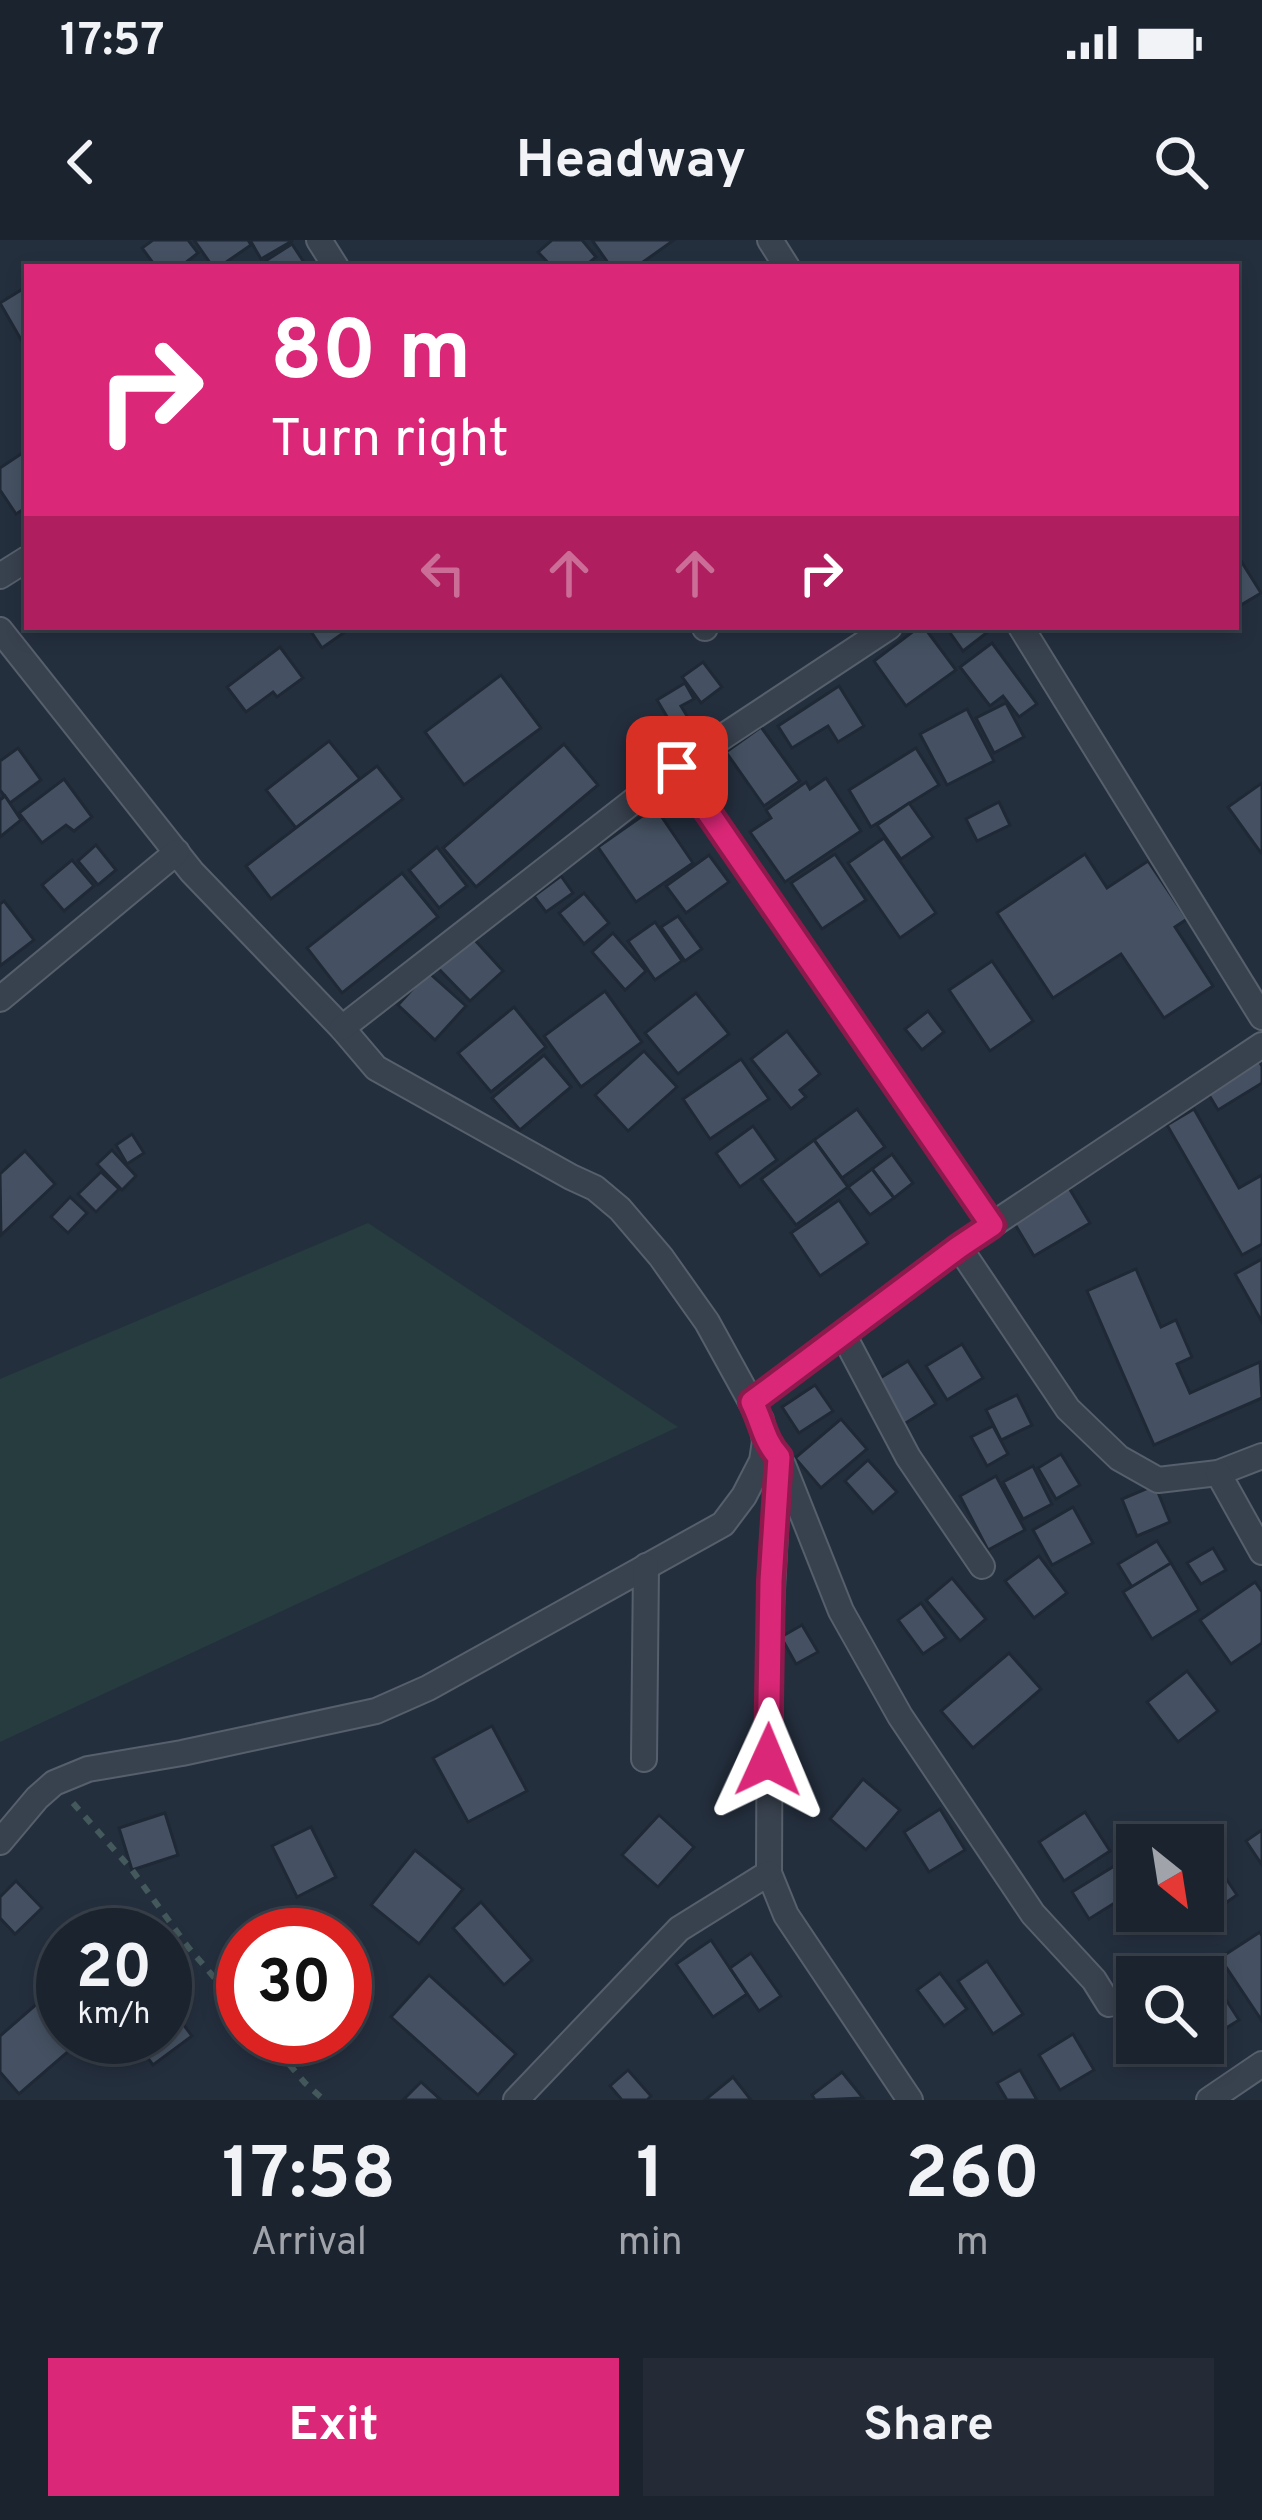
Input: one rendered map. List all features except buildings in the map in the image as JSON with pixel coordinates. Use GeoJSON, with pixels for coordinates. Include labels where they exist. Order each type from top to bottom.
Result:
{"type":"FeatureCollection","features":[{"type":"Feature","properties":{"kind":"street"},"geometry":{"type":"LineString","coordinates":[[0,630],[192,872],[376,1068],[595,1188],[620,1209],[692,1299],[752,1402],[842,1611],[900,1716],[1033,1914],[1094,1980],[1109,2004]]}},
{"type":"Feature","properties":{"kind":"street"},"geometry":{"type":"LineString","coordinates":[[342,1028],[677,767],[884,630]]}},
{"type":"Feature","properties":{"kind":"street"},"geometry":{"type":"LineString","coordinates":[[1023,630],[1262,1017]]}},
{"type":"Feature","properties":{"kind":"street"},"geometry":{"type":"LineString","coordinates":[[677,767],[992,1225]]}},
{"type":"Feature","properties":{"kind":"street"},"geometry":{"type":"LineString","coordinates":[[0,999],[176,852]]}},
{"type":"Feature","properties":{"kind":"street"},"geometry":{"type":"LineString","coordinates":[[752,1402],[959,1247],[1262,1045]]}},
{"type":"Feature","properties":{"kind":"street"},"geometry":{"type":"LineString","coordinates":[[959,1247],[1068,1409],[1119,1458],[1158,1480],[1218,1473],[1262,1456]]}},
{"type":"Feature","properties":{"kind":"street"},"geometry":{"type":"LineString","coordinates":[[843,1334],[908,1457],[982,1566]]}},
{"type":"Feature","properties":{"kind":"street"},"geometry":{"type":"LineString","coordinates":[[0,1842],[54,1783],[88,1769],[376,1711],[446,1678],[723,1524],[772,1449]]}},
{"type":"Feature","properties":{"kind":"street"},"geometry":{"type":"LineString","coordinates":[[772,1449],[769,1873],[786,1915],[910,2100]]}},
{"type":"Feature","properties":{"kind":"street"},"geometry":{"type":"LineString","coordinates":[[1218,1473],[1262,1552]]}},
{"type":"Feature","properties":{"kind":"street"},"geometry":{"type":"LineString","coordinates":[[644,1759],[646,1566]]}},
{"type":"Feature","properties":{"kind":"street"},"geometry":{"type":"LineString","coordinates":[[516,2100],[679,1929],[769,1873]]}},
{"type":"Feature","properties":{"kind":"street"},"geometry":{"type":"LineString","coordinates":[[1209,2100],[1262,2064]]}},
{"type":"Feature","properties":{"kind":"path"},"geometry":{"type":"LineString","coordinates":[[54,1783],[132,1870],[216,1980]]}},
{"type":"Feature","properties":{"kind":"path"},"geometry":{"type":"LineString","coordinates":[[288,2064],[324,2100]]}},
{"type":"Feature","properties":{"kind":"green space"},"geometry":{"type":"Polygon","coordinates":[[[368,1223],[678,1427],[0,1742],[0,1379],[368,1223]]]}},
{"type":"Feature","properties":{"kind":"route"},"geometry":{"type":"LineString","coordinates":[[677,767],[992,1225],[752,1402],[765,1441],[779,1457],[768,1760]]}}]}
